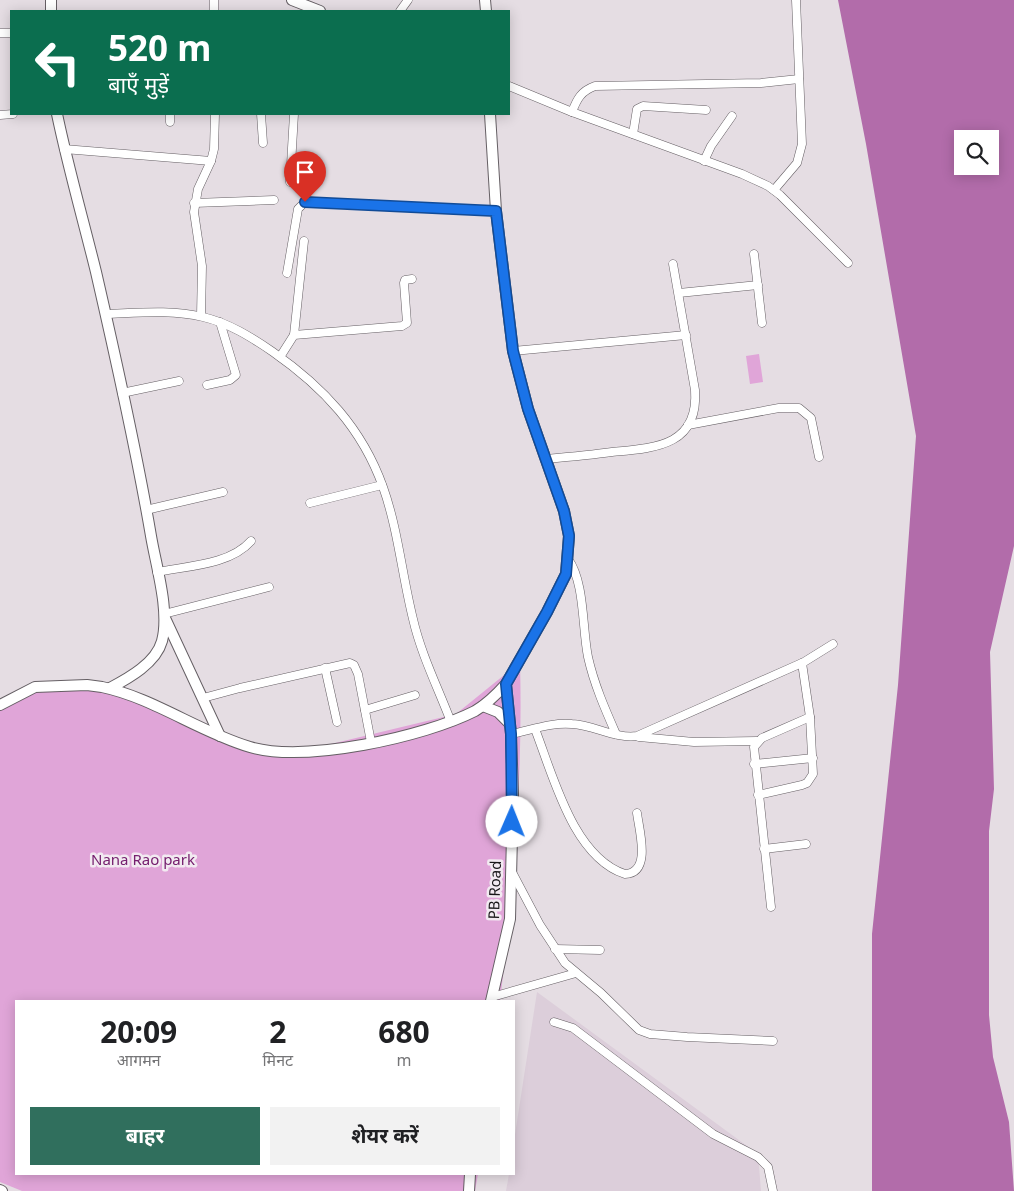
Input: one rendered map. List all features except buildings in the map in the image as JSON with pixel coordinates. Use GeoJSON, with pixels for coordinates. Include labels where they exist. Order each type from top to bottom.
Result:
{"type":"FeatureCollection","features":[{"type":"Feature","properties":{"kind":"street"},"geometry":{"type":"LineString","coordinates":[[295,0],[306,8]]}},
{"type":"Feature","properties":{"kind":"street"},"geometry":{"type":"LineString","coordinates":[[774,190],[791,172],[801,154],[796,0]]}},
{"type":"Feature","properties":{"kind":"street"},"geometry":{"type":"LineString","coordinates":[[572,112],[579,96],[588,88],[595,86],[761,83],[799,79]]}},
{"type":"Feature","properties":{"kind":"street"},"geometry":{"type":"LineString","coordinates":[[510,86],[572,112],[742,174],[774,190],[848,263]]}},
{"type":"Feature","properties":{"kind":"street"},"geometry":{"type":"LineString","coordinates":[[633,134],[637,110],[643,106],[706,110]]}},
{"type":"Feature","properties":{"kind":"street"},"geometry":{"type":"LineString","coordinates":[[57,115],[122,393],[146,510],[164,614],[162,642],[156,652],[131,676],[110,688]]}},
{"type":"Feature","properties":{"kind":"street"},"geometry":{"type":"LineString","coordinates":[[201,316],[202,266],[194,224],[194,204],[214,149],[215,115]]}},
{"type":"Feature","properties":{"kind":"street"},"geometry":{"type":"LineString","coordinates":[[261,115],[263,143]]}},
{"type":"Feature","properties":{"kind":"street"},"geometry":{"type":"LineString","coordinates":[[290,182],[294,115]]}},
{"type":"Feature","properties":{"kind":"street"},"geometry":{"type":"LineString","coordinates":[[0,705],[35,687],[87,685],[110,688],[220,736],[258,749],[294,752],[324,751],[371,742],[451,722],[482,706],[506,684],[547,612],[566,574],[569,536],[564,511],[528,409],[513,351],[496,211],[490,115]]}},
{"type":"Feature","properties":{"kind":"street"},"geometry":{"type":"LineString","coordinates":[[704,161],[732,116]]}},
{"type":"Feature","properties":{"kind":"street"},"geometry":{"type":"LineString","coordinates":[[64,149],[211,161]]}},
{"type":"Feature","properties":{"kind":"street"},"geometry":{"type":"LineString","coordinates":[[194,204],[274,200]]}},
{"type":"Feature","properties":{"kind":"street"},"geometry":{"type":"LineString","coordinates":[[287,273],[298,209],[305,202],[496,211]]}},
{"type":"Feature","properties":{"kind":"street"},"geometry":{"type":"LineString","coordinates":[[280,356],[294,336],[304,241]]}},
{"type":"Feature","properties":{"kind":"street"},"geometry":{"type":"LineString","coordinates":[[754,254],[762,323]]}},
{"type":"Feature","properties":{"kind":"street"},"geometry":{"type":"LineString","coordinates":[[546,459],[656,448],[674,440],[688,425],[696,406],[673,264]]}},
{"type":"Feature","properties":{"kind":"street"},"geometry":{"type":"LineString","coordinates":[[294,336],[402,326],[407,323],[408,317],[404,283],[405,280],[412,279]]}},
{"type":"Feature","properties":{"kind":"street"},"geometry":{"type":"LineString","coordinates":[[679,293],[758,285]]}},
{"type":"Feature","properties":{"kind":"street"},"geometry":{"type":"LineString","coordinates":[[105,314],[171,313],[201,316],[220,322],[253,338],[280,356],[312,381],[340,409],[356,431],[382,485],[391,515],[413,620],[451,722]]}},
{"type":"Feature","properties":{"kind":"street"},"geometry":{"type":"LineString","coordinates":[[208,385],[230,380],[236,375],[220,322]]}},
{"type":"Feature","properties":{"kind":"street"},"geometry":{"type":"LineString","coordinates":[[513,351],[686,335]]}},
{"type":"Feature","properties":{"kind":"street"},"geometry":{"type":"LineString","coordinates":[[122,393],[179,381]]}},
{"type":"Feature","properties":{"kind":"street"},"geometry":{"type":"LineString","coordinates":[[688,425],[779,408],[799,408],[810,418],[819,457]]}},
{"type":"Feature","properties":{"kind":"street"},"geometry":{"type":"LineString","coordinates":[[310,503],[382,485]]}},
{"type":"Feature","properties":{"kind":"street"},"geometry":{"type":"LineString","coordinates":[[146,510],[223,492]]}},
{"type":"Feature","properties":{"kind":"street"},"geometry":{"type":"LineString","coordinates":[[157,572],[232,556],[244,550],[251,541]]}},
{"type":"Feature","properties":{"kind":"street"},"geometry":{"type":"LineString","coordinates":[[568,559],[577,576],[584,633],[593,676],[616,734]]}},
{"type":"Feature","properties":{"kind":"street"},"geometry":{"type":"LineString","coordinates":[[164,614],[269,587]]}},
{"type":"Feature","properties":{"kind":"street"},"geometry":{"type":"LineString","coordinates":[[164,614],[220,736]]}},
{"type":"Feature","properties":{"kind":"street"},"geometry":{"type":"LineString","coordinates":[[637,736],[802,663],[833,644]]}},
{"type":"Feature","properties":{"kind":"street"},"geometry":{"type":"LineString","coordinates":[[203,698],[344,663],[354,665],[358,674],[371,742]]}},
{"type":"Feature","properties":{"kind":"street"},"geometry":{"type":"LineString","coordinates":[[758,795],[807,783],[813,774],[814,758],[810,717],[802,663]]}},
{"type":"Feature","properties":{"kind":"street"},"geometry":{"type":"LineString","coordinates":[[325,668],[337,722]]}},
{"type":"Feature","properties":{"kind":"street","name":"PB Road"},"geometry":{"type":"LineString","coordinates":[[491,999],[510,919],[513,794],[511,730],[506,684]]}},
{"type":"Feature","properties":{"kind":"street"},"geometry":{"type":"LineString","coordinates":[[365,710],[415,695]]}},
{"type":"Feature","properties":{"kind":"street"},"geometry":{"type":"LineString","coordinates":[[482,706],[498,712],[511,730],[572,724],[616,734],[694,742],[758,741],[810,717]]}},
{"type":"Feature","properties":{"kind":"street"},"geometry":{"type":"LineString","coordinates":[[535,729],[579,834],[600,860],[625,874],[636,872],[642,859],[637,812]]}},
{"type":"Feature","properties":{"kind":"street"},"geometry":{"type":"LineString","coordinates":[[758,741],[754,747],[754,764],[771,907]]}},
{"type":"Feature","properties":{"kind":"street"},"geometry":{"type":"LineString","coordinates":[[754,764],[814,758]]}},
{"type":"Feature","properties":{"kind":"street"},"geometry":{"type":"LineString","coordinates":[[764,850],[806,844]]}},
{"type":"Feature","properties":{"kind":"street"},"geometry":{"type":"LineString","coordinates":[[510,869],[555,949],[576,973],[601,993],[633,1026],[650,1034],[773,1040]]}},
{"type":"Feature","properties":{"kind":"street"},"geometry":{"type":"LineString","coordinates":[[555,949],[600,950]]}},
{"type":"Feature","properties":{"kind":"street"},"geometry":{"type":"LineString","coordinates":[[491,999],[576,973]]}},
{"type":"Feature","properties":{"kind":"street"},"geometry":{"type":"LineString","coordinates":[[554,1022],[573,1028],[712,1134],[758,1157],[768,1167],[773,1191]]}},
{"type":"Feature","properties":{"kind":"street"},"geometry":{"type":"LineString","coordinates":[[469,1191],[470,1175]]}},
{"type":"Feature","properties":{"kind":"shaded area"},"geometry":{"type":"Polygon","coordinates":[[[838,0],[1014,0],[1014,546],[990,652],[994,789],[989,831],[989,1015],[993,1057],[1009,1122],[1014,1191],[872,1191],[872,934],[898,685],[916,436],[866,144],[838,0]]]}},
{"type":"Feature","properties":{"kind":"shaded area"},"geometry":{"type":"Polygon","coordinates":[[[537,992],[758,1154],[761,1191],[506,1191],[509,1175],[515,1175],[515,1135],[537,992]]]}},
{"type":"Feature","properties":{"kind":"green space"},"geometry":{"type":"Polygon","coordinates":[[[759,354],[763,382],[750,384],[746,356],[759,354]]]}},
{"type":"Feature","properties":{"kind":"green space","name":"Nana Rao park"},"geometry":{"type":"Polygon","coordinates":[[[520,662],[519,789],[500,1000],[15,1000],[15,1175],[478,1175],[475,1191],[22,1191],[0,1182],[0,707],[41,688],[92,686],[250,747],[306,750],[456,714],[520,662]]]}},
{"type":"Feature","properties":{"kind":"route"},"geometry":{"type":"LineString","coordinates":[[305,202],[496,211],[513,351],[528,409],[564,511],[569,536],[566,574],[547,612],[506,684],[511,734],[512,822]]}}]}
